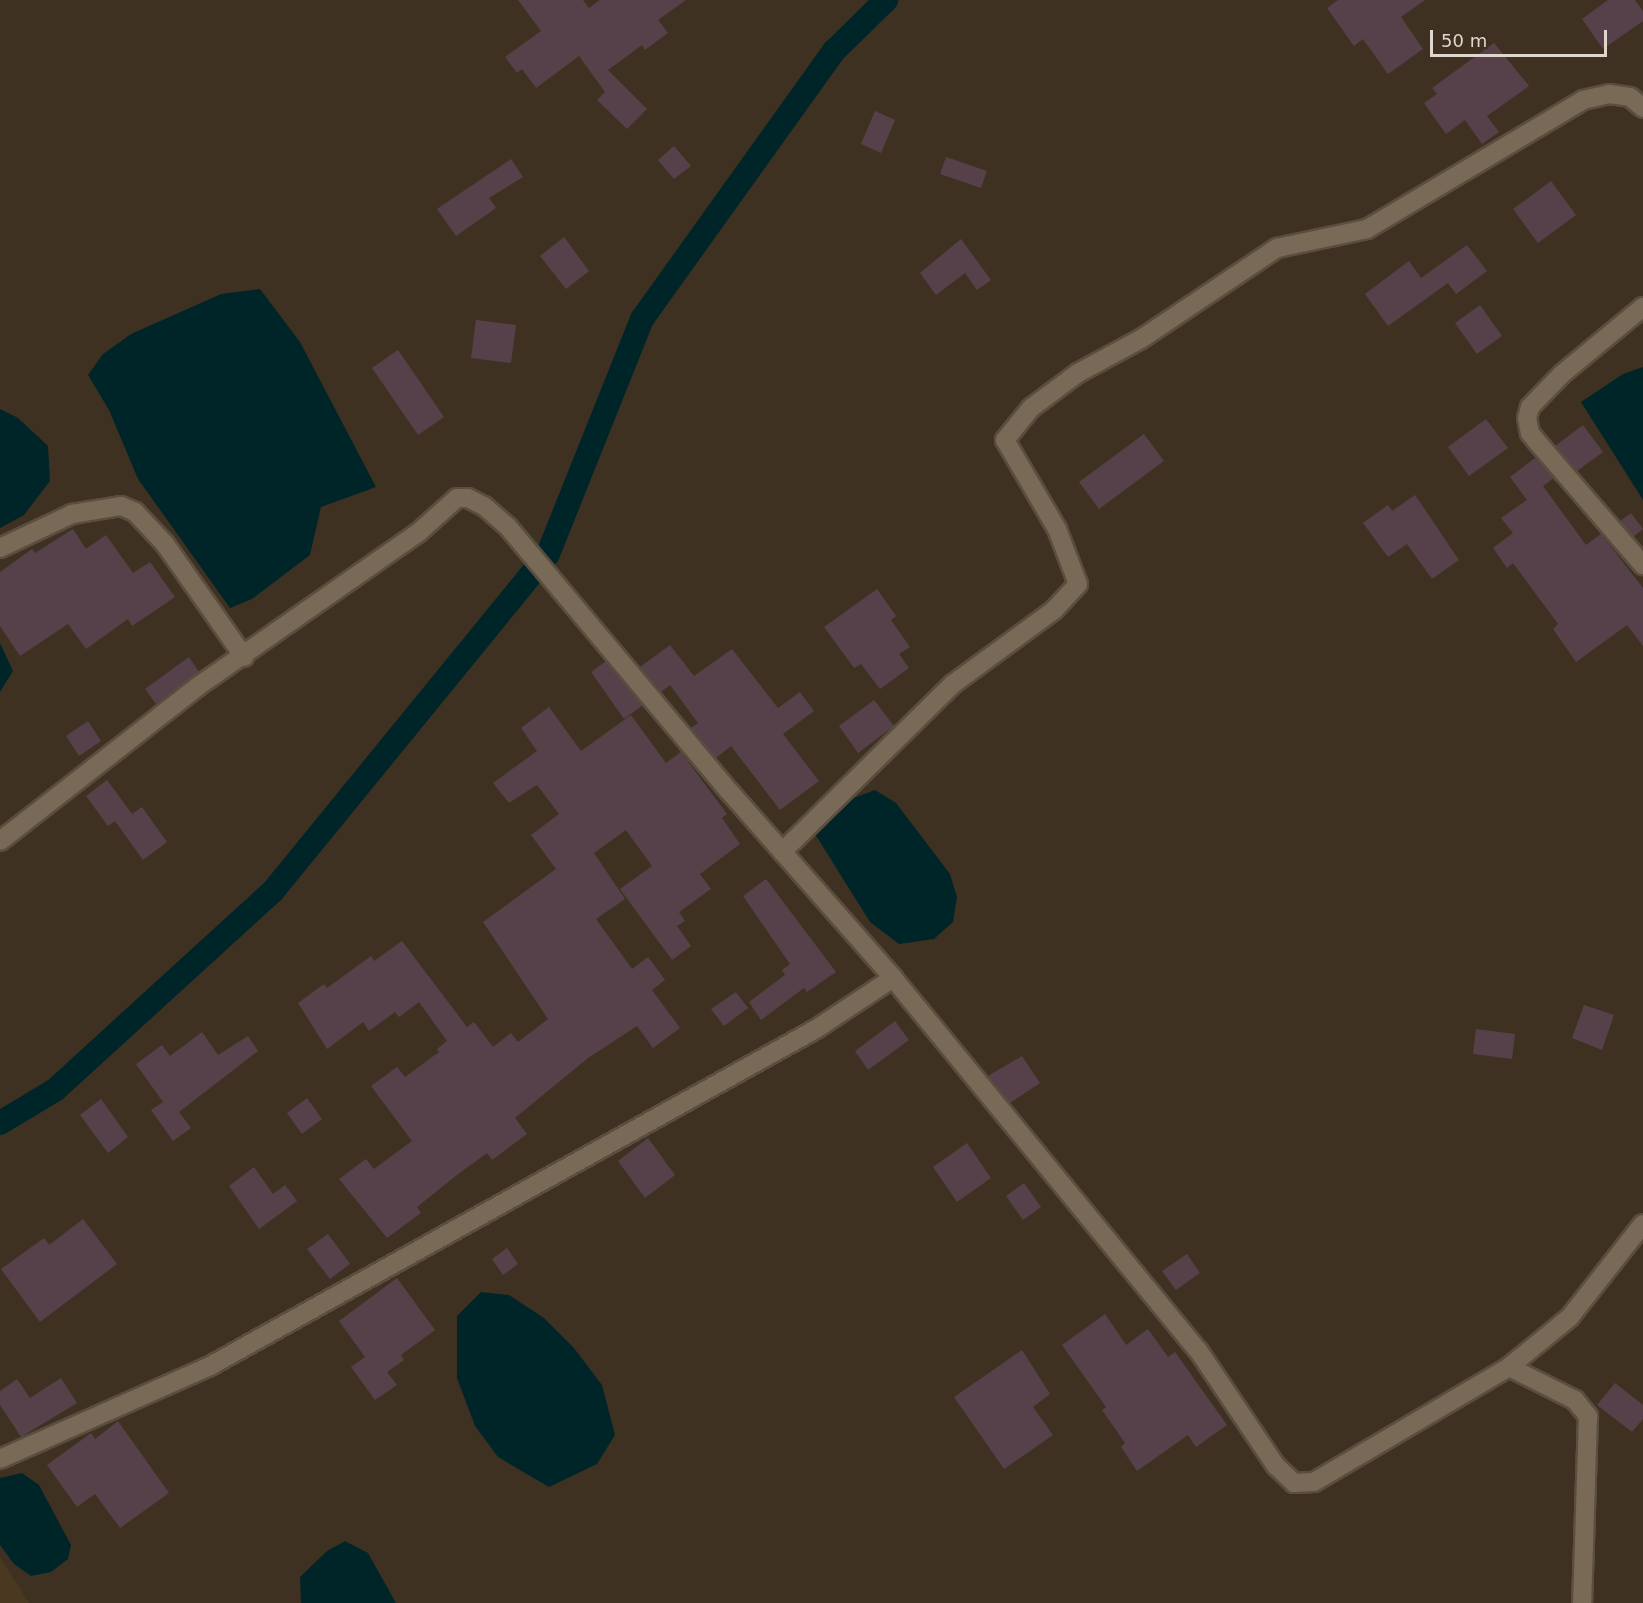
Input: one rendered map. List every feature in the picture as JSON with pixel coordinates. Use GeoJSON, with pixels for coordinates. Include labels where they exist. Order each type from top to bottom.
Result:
{"type":"FeatureCollection","features":[{"type":"Feature","properties":{"kind":"street"},"geometry":{"type":"LineString","coordinates":[[782,852],[953,684],[1054,610],[1078,584],[1057,529],[1005,440],[1031,408],[1077,374],[1141,339],[1277,248],[1367,229],[1583,100],[1608,94],[1630,97],[1643,108]]}},
{"type":"Feature","properties":{"kind":"street"},"geometry":{"type":"LineString","coordinates":[[1643,307],[1562,374],[1530,407],[1527,418],[1530,433],[1643,565]]}},
{"type":"Feature","properties":{"kind":"street"},"geometry":{"type":"LineString","coordinates":[[0,841],[197,687],[244,657],[418,532],[457,498],[484,506],[508,527],[782,852],[893,978],[1198,1350],[1276,1466],[1294,1483],[1314,1482],[1509,1367],[1570,1317],[1643,1224]]}},
{"type":"Feature","properties":{"kind":"street"},"geometry":{"type":"LineString","coordinates":[[0,548],[72,514],[121,506],[135,512],[165,544],[244,657]]}},
{"type":"Feature","properties":{"kind":"street"},"geometry":{"type":"LineString","coordinates":[[0,1459],[210,1366],[816,1029],[893,978]]}},
{"type":"Feature","properties":{"kind":"street"},"geometry":{"type":"LineString","coordinates":[[1509,1367],[1575,1400],[1588,1416],[1582,1603]]}},
{"type":"Feature","properties":{"kind":"shaded area"},"geometry":{"type":"Polygon","coordinates":[[[0,1557],[29,1603],[0,1603],[0,1557]]]}},
{"type":"Feature","properties":{"kind":"water"},"geometry":{"type":"Polygon","coordinates":[[[260,289],[300,342],[376,487],[321,507],[310,555],[252,599],[230,608],[138,479],[109,410],[88,375],[103,354],[131,334],[221,294],[260,289]]]}},
{"type":"Feature","properties":{"kind":"water"},"geometry":{"type":"Polygon","coordinates":[[[1643,367],[1643,500],[1581,402],[1623,374],[1643,367]]]}},
{"type":"Feature","properties":{"kind":"water"},"geometry":{"type":"Polygon","coordinates":[[[0,409],[18,418],[48,446],[50,481],[24,515],[0,528],[0,409]]]}},
{"type":"Feature","properties":{"kind":"water"},"geometry":{"type":"Polygon","coordinates":[[[0,643],[13,671],[0,692],[0,643]]]}},
{"type":"Feature","properties":{"kind":"water"},"geometry":{"type":"Polygon","coordinates":[[[875,790],[896,803],[950,874],[957,897],[953,922],[934,939],[899,944],[870,922],[815,834],[830,813],[851,799],[875,790]]]}},
{"type":"Feature","properties":{"kind":"water"},"geometry":{"type":"Polygon","coordinates":[[[481,1292],[509,1295],[544,1318],[574,1348],[602,1385],[615,1435],[597,1464],[549,1487],[498,1457],[475,1426],[457,1378],[457,1316],[481,1292]]]}},
{"type":"Feature","properties":{"kind":"water"},"geometry":{"type":"Polygon","coordinates":[[[22,1473],[39,1485],[71,1545],[68,1559],[51,1572],[31,1576],[14,1564],[0,1545],[0,1478],[22,1473]]]}},
{"type":"Feature","properties":{"kind":"water"},"geometry":{"type":"Polygon","coordinates":[[[345,1541],[368,1553],[396,1603],[301,1603],[300,1577],[327,1551],[345,1541]]]}},
{"type":"Feature","properties":{"kind":"building"},"geometry":{"type":"Polygon","coordinates":[[[518,0],[583,0],[589,8],[600,0],[686,0],[658,20],[668,33],[645,50],[642,45],[608,70],[647,109],[627,129],[597,100],[605,92],[579,56],[536,88],[522,69],[517,73],[505,57],[541,31],[518,0]]]}},
{"type":"Feature","properties":{"kind":"building"},"geometry":{"type":"Polygon","coordinates":[[[1338,0],[1425,0],[1401,17],[1423,49],[1388,74],[1363,39],[1354,46],[1327,8],[1338,0]]]}},
{"type":"Feature","properties":{"kind":"building"},"geometry":{"type":"Polygon","coordinates":[[[1608,0],[1635,0],[1643,11],[1643,21],[1603,49],[1582,19],[1608,0]]]}},
{"type":"Feature","properties":{"kind":"building"},"geometry":{"type":"Polygon","coordinates":[[[1494,43],[1529,86],[1487,116],[1499,132],[1482,144],[1465,120],[1446,134],[1424,103],[1437,94],[1432,88],[1494,43]]]}},
{"type":"Feature","properties":{"kind":"building"},"geometry":{"type":"Polygon","coordinates":[[[875,111],[895,120],[881,153],[861,144],[875,111]]]}},
{"type":"Feature","properties":{"kind":"building"},"geometry":{"type":"Polygon","coordinates":[[[674,146],[691,166],[674,179],[658,160],[674,146]]]}},
{"type":"Feature","properties":{"kind":"building"},"geometry":{"type":"Polygon","coordinates":[[[946,157],[987,171],[981,188],[940,174],[946,157]]]}},
{"type":"Feature","properties":{"kind":"building"},"geometry":{"type":"Polygon","coordinates":[[[511,159],[523,177],[489,198],[496,208],[456,236],[437,209],[511,159]]]}},
{"type":"Feature","properties":{"kind":"building"},"geometry":{"type":"Polygon","coordinates":[[[1551,181],[1576,215],[1538,243],[1513,209],[1551,181]]]}},
{"type":"Feature","properties":{"kind":"building"},"geometry":{"type":"Polygon","coordinates":[[[564,237],[589,271],[566,289],[540,256],[564,237]]]}},
{"type":"Feature","properties":{"kind":"building"},"geometry":{"type":"Polygon","coordinates":[[[961,239],[991,280],[977,290],[965,273],[936,295],[920,273],[961,239]]]}},
{"type":"Feature","properties":{"kind":"building"},"geometry":{"type":"Polygon","coordinates":[[[1467,245],[1487,271],[1456,294],[1448,283],[1388,326],[1365,294],[1409,261],[1421,278],[1467,245]]]}},
{"type":"Feature","properties":{"kind":"building"},"geometry":{"type":"Polygon","coordinates":[[[1480,305],[1502,336],[1477,354],[1455,323],[1480,305]]]}},
{"type":"Feature","properties":{"kind":"building"},"geometry":{"type":"Polygon","coordinates":[[[476,320],[516,325],[511,363],[471,358],[476,320]]]}},
{"type":"Feature","properties":{"kind":"building"},"geometry":{"type":"Polygon","coordinates":[[[398,350],[444,417],[418,435],[372,368],[398,350]]]}},
{"type":"Feature","properties":{"kind":"building"},"geometry":{"type":"Polygon","coordinates":[[[1486,419],[1508,448],[1469,476],[1448,447],[1486,419]]]}},
{"type":"Feature","properties":{"kind":"building"},"geometry":{"type":"Polygon","coordinates":[[[1583,425],[1603,452],[1577,471],[1555,446],[1583,425]]]}},
{"type":"Feature","properties":{"kind":"building"},"geometry":{"type":"Polygon","coordinates":[[[1144,434],[1164,461],[1099,509],[1079,482],[1144,434]]]}},
{"type":"Feature","properties":{"kind":"building"},"geometry":{"type":"Polygon","coordinates":[[[1535,458],[1554,478],[1543,486],[1586,545],[1601,534],[1643,588],[1643,646],[1627,625],[1576,662],[1553,629],[1558,624],[1513,563],[1507,568],[1493,548],[1513,533],[1501,518],[1527,500],[1510,477],[1535,458]]]}},
{"type":"Feature","properties":{"kind":"building"},"geometry":{"type":"Polygon","coordinates":[[[1415,495],[1459,560],[1432,579],[1407,544],[1388,557],[1363,523],[1388,505],[1392,511],[1415,495]]]}},
{"type":"Feature","properties":{"kind":"building"},"geometry":{"type":"Polygon","coordinates":[[[1631,513],[1643,529],[1633,537],[1620,521],[1631,513]]]}},
{"type":"Feature","properties":{"kind":"building"},"geometry":{"type":"Polygon","coordinates":[[[73,529],[86,549],[106,535],[133,573],[150,562],[175,597],[132,626],[128,619],[86,649],[68,624],[20,656],[0,626],[0,572],[32,549],[35,553],[73,529]]]}},
{"type":"Feature","properties":{"kind":"building"},"geometry":{"type":"Polygon","coordinates":[[[877,589],[896,616],[891,620],[910,647],[899,654],[909,668],[880,689],[861,664],[854,668],[824,627],[877,589]]]}},
{"type":"Feature","properties":{"kind":"building"},"geometry":{"type":"Polygon","coordinates":[[[670,645],[694,676],[732,649],[778,708],[800,692],[814,711],[783,734],[819,781],[780,810],[731,746],[716,758],[691,728],[698,723],[670,685],[661,692],[640,667],[670,645]]]}},
{"type":"Feature","properties":{"kind":"building"},"geometry":{"type":"Polygon","coordinates":[[[189,657],[199,672],[156,704],[145,689],[189,657]]]}},
{"type":"Feature","properties":{"kind":"building"},"geometry":{"type":"Polygon","coordinates":[[[606,661],[643,705],[624,719],[591,672],[606,661]]]}},
{"type":"Feature","properties":{"kind":"building"},"geometry":{"type":"Polygon","coordinates":[[[874,700],[894,726],[858,753],[839,726],[874,700]]]}},
{"type":"Feature","properties":{"kind":"building"},"geometry":{"type":"Polygon","coordinates":[[[549,707],[581,751],[631,715],[666,763],[681,752],[727,814],[722,818],[740,844],[700,874],[711,889],[679,912],[685,921],[677,926],[691,946],[672,960],[620,889],[652,866],[626,830],[594,853],[625,899],[596,919],[632,969],[648,957],[665,980],[652,990],[680,1028],[653,1048],[637,1026],[588,1058],[515,1118],[527,1134],[492,1160],[487,1153],[457,1175],[417,1207],[421,1213],[387,1238],[339,1179],[366,1159],[374,1169],[412,1141],[371,1086],[397,1067],[405,1077],[439,1052],[437,1049],[447,1041],[419,1002],[399,1017],[395,1012],[369,1031],[363,1022],[327,1049],[298,1003],[324,984],[327,988],[371,956],[374,961],[402,941],[467,1027],[474,1022],[493,1047],[511,1033],[518,1042],[548,1019],[483,922],[556,869],[531,835],[559,814],[537,785],[509,803],[493,783],[537,751],[521,728],[549,707]]]}},
{"type":"Feature","properties":{"kind":"building"},"geometry":{"type":"Polygon","coordinates":[[[88,721],[101,741],[79,756],[66,736],[88,721]]]}},
{"type":"Feature","properties":{"kind":"building"},"geometry":{"type":"Polygon","coordinates":[[[107,780],[132,814],[142,807],[167,842],[143,860],[115,821],[108,826],[86,796],[107,780]]]}},
{"type":"Feature","properties":{"kind":"building"},"geometry":{"type":"Polygon","coordinates":[[[766,879],[836,972],[807,992],[804,988],[761,1020],[749,1002],[785,975],[782,970],[790,964],[743,896],[766,879]]]}},
{"type":"Feature","properties":{"kind":"building"},"geometry":{"type":"Polygon","coordinates":[[[736,992],[748,1008],[724,1026],[711,1009],[736,992]]]}},
{"type":"Feature","properties":{"kind":"building"},"geometry":{"type":"Polygon","coordinates":[[[1584,1005],[1614,1015],[1602,1050],[1572,1038],[1584,1005]]]}},
{"type":"Feature","properties":{"kind":"building"},"geometry":{"type":"Polygon","coordinates":[[[895,1021],[909,1040],[868,1070],[855,1051],[895,1021]]]}},
{"type":"Feature","properties":{"kind":"building"},"geometry":{"type":"Polygon","coordinates":[[[1476,1029],[1515,1034],[1512,1059],[1473,1054],[1476,1029]]]}},
{"type":"Feature","properties":{"kind":"building"},"geometry":{"type":"Polygon","coordinates":[[[202,1032],[218,1055],[248,1036],[258,1051],[179,1112],[191,1128],[173,1141],[151,1110],[163,1102],[136,1064],[162,1045],[170,1056],[202,1032]]]}},
{"type":"Feature","properties":{"kind":"building"},"geometry":{"type":"Polygon","coordinates":[[[1022,1056],[1040,1083],[1010,1103],[988,1076],[1022,1056]]]}},
{"type":"Feature","properties":{"kind":"building"},"geometry":{"type":"Polygon","coordinates":[[[307,1098],[322,1119],[302,1134],[287,1113],[307,1098]]]}},
{"type":"Feature","properties":{"kind":"building"},"geometry":{"type":"Polygon","coordinates":[[[101,1099],[128,1137],[108,1153],[80,1115],[101,1099]]]}},
{"type":"Feature","properties":{"kind":"building"},"geometry":{"type":"Polygon","coordinates":[[[648,1138],[675,1175],[645,1198],[618,1161],[648,1138]]]}},
{"type":"Feature","properties":{"kind":"building"},"geometry":{"type":"Polygon","coordinates":[[[967,1143],[991,1178],[957,1202],[933,1167],[967,1143]]]}},
{"type":"Feature","properties":{"kind":"building"},"geometry":{"type":"Polygon","coordinates":[[[254,1167],[273,1194],[285,1185],[297,1201],[259,1229],[229,1186],[254,1167]]]}},
{"type":"Feature","properties":{"kind":"building"},"geometry":{"type":"Polygon","coordinates":[[[1024,1183],[1041,1207],[1023,1220],[1006,1196],[1024,1183]]]}},
{"type":"Feature","properties":{"kind":"building"},"geometry":{"type":"Polygon","coordinates":[[[83,1219],[117,1264],[40,1322],[1,1269],[44,1238],[49,1245],[83,1219]]]}},
{"type":"Feature","properties":{"kind":"building"},"geometry":{"type":"Polygon","coordinates":[[[328,1234],[350,1264],[330,1279],[307,1249],[328,1234]]]}},
{"type":"Feature","properties":{"kind":"building"},"geometry":{"type":"Polygon","coordinates":[[[507,1248],[518,1264],[503,1275],[492,1259],[507,1248]]]}},
{"type":"Feature","properties":{"kind":"building"},"geometry":{"type":"Polygon","coordinates":[[[1187,1254],[1200,1273],[1176,1290],[1162,1271],[1187,1254]]]}},
{"type":"Feature","properties":{"kind":"building"},"geometry":{"type":"Polygon","coordinates":[[[397,1278],[435,1330],[401,1355],[404,1360],[387,1372],[397,1385],[375,1400],[351,1367],[365,1357],[339,1321],[397,1278]]]}},
{"type":"Feature","properties":{"kind":"building"},"geometry":{"type":"Polygon","coordinates":[[[1105,1314],[1126,1345],[1148,1329],[1168,1357],[1175,1352],[1227,1425],[1196,1447],[1188,1435],[1137,1471],[1121,1447],[1125,1443],[1102,1410],[1106,1407],[1062,1345],[1105,1314]]]}},
{"type":"Feature","properties":{"kind":"building"},"geometry":{"type":"Polygon","coordinates":[[[1022,1350],[1050,1394],[1033,1407],[1053,1435],[1004,1469],[954,1397],[1022,1350]]]}},
{"type":"Feature","properties":{"kind":"building"},"geometry":{"type":"Polygon","coordinates":[[[61,1378],[77,1403],[21,1437],[0,1405],[0,1391],[17,1379],[30,1398],[61,1378]]]}},
{"type":"Feature","properties":{"kind":"building"},"geometry":{"type":"Polygon","coordinates":[[[1615,1383],[1643,1405],[1643,1419],[1632,1432],[1597,1405],[1615,1383]]]}},
{"type":"Feature","properties":{"kind":"building"},"geometry":{"type":"Polygon","coordinates":[[[118,1421],[169,1493],[120,1528],[95,1494],[77,1507],[47,1465],[91,1433],[95,1439],[118,1421]]]}},
{"type":"Feature","properties":{"kind":"waterway"},"geometry":{"type":"LineString","coordinates":[[0,1123],[55,1090],[273,891],[548,554],[642,319],[834,51],[886,0]]}}]}
